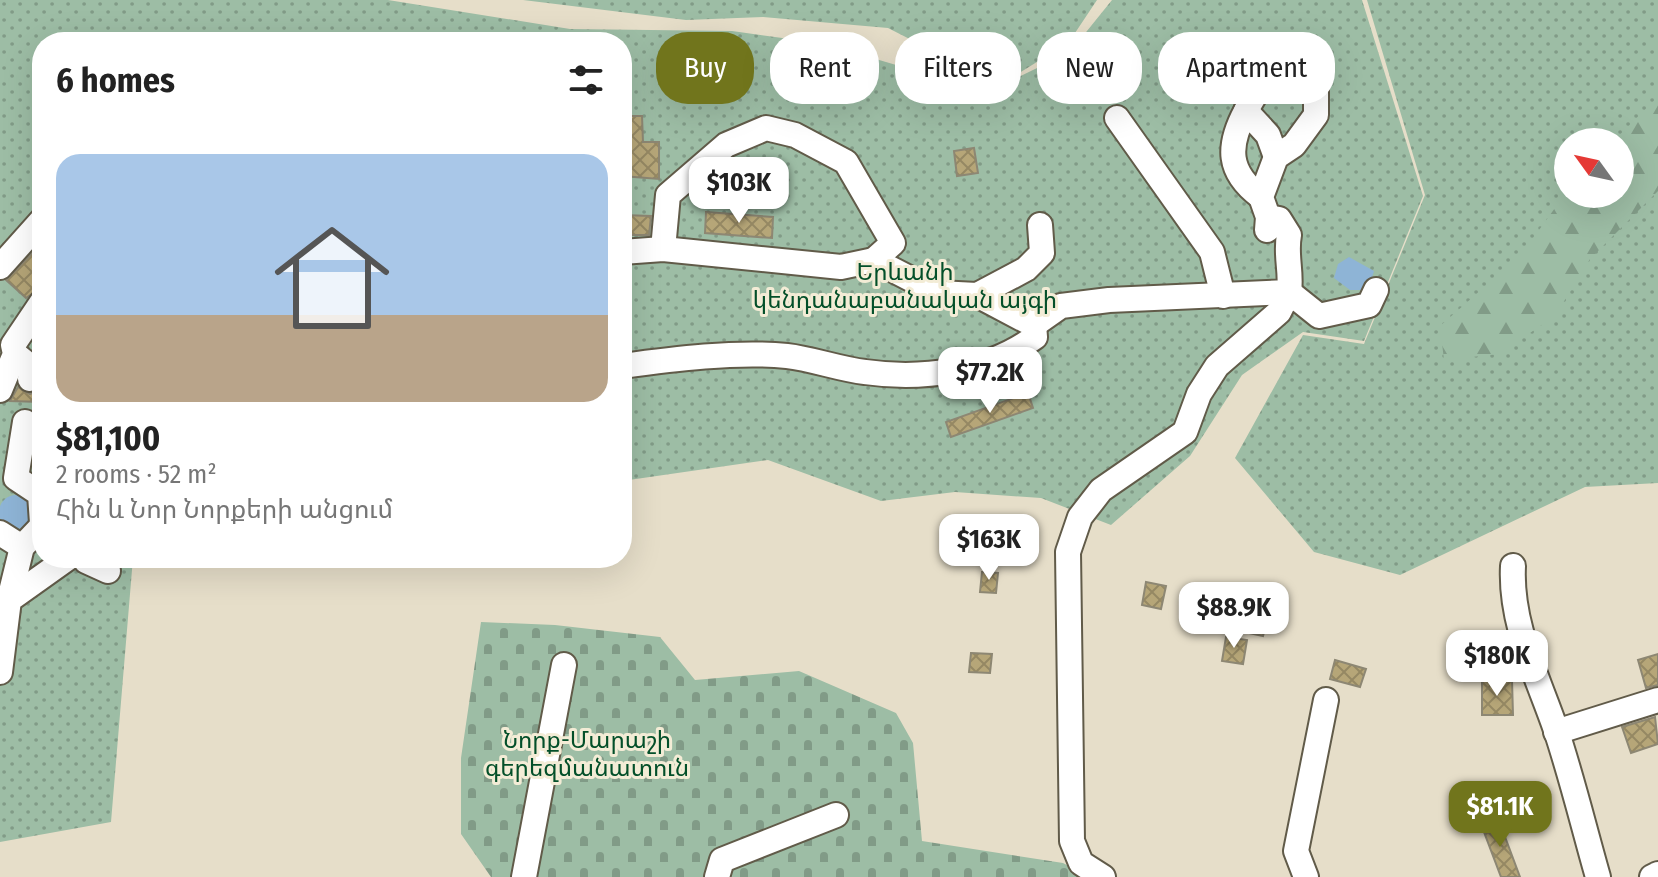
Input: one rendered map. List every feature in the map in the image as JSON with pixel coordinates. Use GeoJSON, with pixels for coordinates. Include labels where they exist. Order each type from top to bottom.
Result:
{"type":"FeatureCollection","features":[{"type":"Feature","properties":{"kind":"street"},"geometry":{"type":"LineString","coordinates":[[1103,877],[1081,863],[1072,841],[1068,552],[1080,517],[1101,490],[1185,432],[1199,394],[1217,366],[1279,312],[1289,292],[1292,271],[1286,253],[1289,235],[1279,219],[1242,184],[1232,153],[1234,132],[1255,93],[1280,67],[1316,61],[1316,115],[1294,145],[1276,157]]}},
{"type":"Feature","properties":{"kind":"street"},"geometry":{"type":"LineString","coordinates":[[1246,111],[1268,135],[1276,157],[1264,207]]}},
{"type":"Feature","properties":{"kind":"street"},"geometry":{"type":"LineString","coordinates":[[1117,118],[1212,252],[1223,296]]}},
{"type":"Feature","properties":{"kind":"street"},"geometry":{"type":"LineString","coordinates":[[632,251],[663,249],[841,267],[874,260],[893,243],[846,162],[795,135],[766,128],[726,145],[668,195],[663,249]]}},
{"type":"Feature","properties":{"kind":"street"},"geometry":{"type":"LineString","coordinates":[[977,295],[1026,269],[1042,253],[1040,225]]}},
{"type":"Feature","properties":{"kind":"street"},"geometry":{"type":"LineString","coordinates":[[0,267],[32,231]]}},
{"type":"Feature","properties":{"kind":"street"},"geometry":{"type":"LineString","coordinates":[[874,260],[938,293],[977,295],[1034,325]]}},
{"type":"Feature","properties":{"kind":"street"},"geometry":{"type":"LineString","coordinates":[[1034,325],[1061,306],[1289,292],[1319,316],[1369,305],[1376,290]]}},
{"type":"Feature","properties":{"kind":"street"},"geometry":{"type":"LineString","coordinates":[[32,317],[13,345],[31,389],[8,486],[32,492]]}},
{"type":"Feature","properties":{"kind":"street"},"geometry":{"type":"LineString","coordinates":[[632,365],[663,360],[787,356],[864,372],[906,376],[960,370],[1016,351],[1035,337],[1034,325]]}},
{"type":"Feature","properties":{"kind":"street"},"geometry":{"type":"LineString","coordinates":[[0,390],[31,389]]}},
{"type":"Feature","properties":{"kind":"street"},"geometry":{"type":"LineString","coordinates":[[0,533],[22,547]]}},
{"type":"Feature","properties":{"kind":"street"},"geometry":{"type":"LineString","coordinates":[[0,670],[9,600],[22,547],[32,536]]}},
{"type":"Feature","properties":{"kind":"street"},"geometry":{"type":"LineString","coordinates":[[1513,566],[1512,594],[1520,632],[1556,732],[1598,877]]}},
{"type":"Feature","properties":{"kind":"street"},"geometry":{"type":"LineString","coordinates":[[9,600],[71,568]]}},
{"type":"Feature","properties":{"kind":"street"},"geometry":{"type":"LineString","coordinates":[[524,877],[564,665]]}},
{"type":"Feature","properties":{"kind":"street"},"geometry":{"type":"LineString","coordinates":[[1306,877],[1296,851],[1326,700]]}},
{"type":"Feature","properties":{"kind":"street"},"geometry":{"type":"LineString","coordinates":[[1556,732],[1658,700]]}},
{"type":"Feature","properties":{"kind":"street"},"geometry":{"type":"LineString","coordinates":[[717,877],[722,860],[836,815]]}},
{"type":"Feature","properties":{"kind":"street"},"geometry":{"type":"LineString","coordinates":[[1652,877],[1658,874]]}},
{"type":"Feature","properties":{"kind":"green space","name":"Երևանի կենդանաբանական այգի"},"geometry":{"type":"Polygon","coordinates":[[[0,0],[388,0],[570,29],[739,32],[656,32],[656,104],[754,104],[754,34],[770,36],[770,104],[879,104],[879,60],[895,65],[895,104],[1021,104],[1021,76],[1037,68],[1037,104],[1142,104],[1142,32],[1086,32],[1112,0],[1362,0],[1423,196],[1364,341],[1303,332],[1242,375],[1190,456],[1111,525],[1041,498],[955,492],[881,501],[768,460],[632,480],[632,32],[32,32],[32,568],[132,568],[111,822],[0,842],[0,0]]]}},
{"type":"Feature","properties":{"kind":"green space"},"geometry":{"type":"Polygon","coordinates":[[[523,0],[1097,0],[1076,32],[1037,32],[1037,62],[1021,72],[1021,32],[896,32],[888,28],[763,17],[686,20],[523,0]]]}},
{"type":"Feature","properties":{"kind":"green space"},"geometry":{"type":"Polygon","coordinates":[[[1367,0],[1658,0],[1658,483],[1585,487],[1400,575],[1314,552],[1235,458],[1303,335],[1364,344],[1425,195],[1367,0]]]}},
{"type":"Feature","properties":{"kind":"green space"},"geometry":{"type":"Polygon","coordinates":[[[1658,97],[1658,191],[1590,259],[1555,316],[1499,354],[1444,360],[1440,326],[1521,255],[1555,208],[1634,208],[1634,128],[1627,128],[1658,97]]]}},
{"type":"Feature","properties":{"kind":"green space","name":"Նորք-Մարաշի գերեզմանատուն"},"geometry":{"type":"Polygon","coordinates":[[[481,622],[555,625],[660,637],[695,680],[799,671],[896,713],[913,743],[922,841],[1063,863],[1089,877],[491,877],[461,834],[461,758],[481,622]]]}},
{"type":"Feature","properties":{"kind":"water"},"geometry":{"type":"Polygon","coordinates":[[[1349,257],[1374,271],[1368,290],[1350,290],[1334,278],[1338,264],[1349,257]]]}},
{"type":"Feature","properties":{"kind":"water"},"geometry":{"type":"Polygon","coordinates":[[[16,495],[28,500],[32,515],[28,524],[16,529],[4,524],[-1,512],[4,500],[16,495]]]}},
{"type":"Feature","properties":{"kind":"building"},"geometry":{"type":"Polygon","coordinates":[[[632,116],[642,116],[643,142],[659,142],[659,179],[632,177],[632,116]]]}},
{"type":"Feature","properties":{"kind":"building"},"geometry":{"type":"Polygon","coordinates":[[[974,148],[978,173],[957,176],[954,151],[974,148]]]}},
{"type":"Feature","properties":{"kind":"building"},"geometry":{"type":"Polygon","coordinates":[[[706,212],[773,217],[772,238],[705,233],[706,212]]]}},
{"type":"Feature","properties":{"kind":"building"},"geometry":{"type":"Polygon","coordinates":[[[632,215],[651,216],[649,235],[632,235],[632,215]]]}},
{"type":"Feature","properties":{"kind":"building"},"geometry":{"type":"Polygon","coordinates":[[[32,253],[32,294],[26,298],[6,280],[32,253]]]}},
{"type":"Feature","properties":{"kind":"building"},"geometry":{"type":"Polygon","coordinates":[[[18,387],[32,393],[32,402],[10,401],[18,387]]]}},
{"type":"Feature","properties":{"kind":"building"},"geometry":{"type":"Polygon","coordinates":[[[1028,393],[1033,408],[951,437],[946,422],[1028,393]]]}},
{"type":"Feature","properties":{"kind":"building"},"geometry":{"type":"Polygon","coordinates":[[[982,572],[998,573],[996,593],[980,592],[982,572]]]}},
{"type":"Feature","properties":{"kind":"building"},"geometry":{"type":"Polygon","coordinates":[[[1146,582],[1166,586],[1161,609],[1142,605],[1146,582]]]}},
{"type":"Feature","properties":{"kind":"building"},"geometry":{"type":"Polygon","coordinates":[[[1254,617],[1267,621],[1263,636],[1249,633],[1254,617]]]}},
{"type":"Feature","properties":{"kind":"building"},"geometry":{"type":"Polygon","coordinates":[[[1226,637],[1247,640],[1243,664],[1222,661],[1226,637]]]}},
{"type":"Feature","properties":{"kind":"building"},"geometry":{"type":"Polygon","coordinates":[[[971,653],[992,654],[990,673],[969,672],[971,653]]]}},
{"type":"Feature","properties":{"kind":"building"},"geometry":{"type":"Polygon","coordinates":[[[1658,654],[1658,685],[1646,688],[1638,660],[1658,654]]]}},
{"type":"Feature","properties":{"kind":"building"},"geometry":{"type":"Polygon","coordinates":[[[1335,660],[1366,669],[1360,687],[1330,679],[1335,660]]]}},
{"type":"Feature","properties":{"kind":"building"},"geometry":{"type":"Polygon","coordinates":[[[1512,680],[1513,715],[1482,715],[1482,681],[1512,680]]]}},
{"type":"Feature","properties":{"kind":"building"},"geometry":{"type":"Polygon","coordinates":[[[1655,717],[1658,744],[1631,753],[1622,727],[1655,717]]]}},
{"type":"Feature","properties":{"kind":"building"},"geometry":{"type":"Polygon","coordinates":[[[1498,818],[1520,877],[1501,877],[1481,824],[1498,818]]]}}]}
